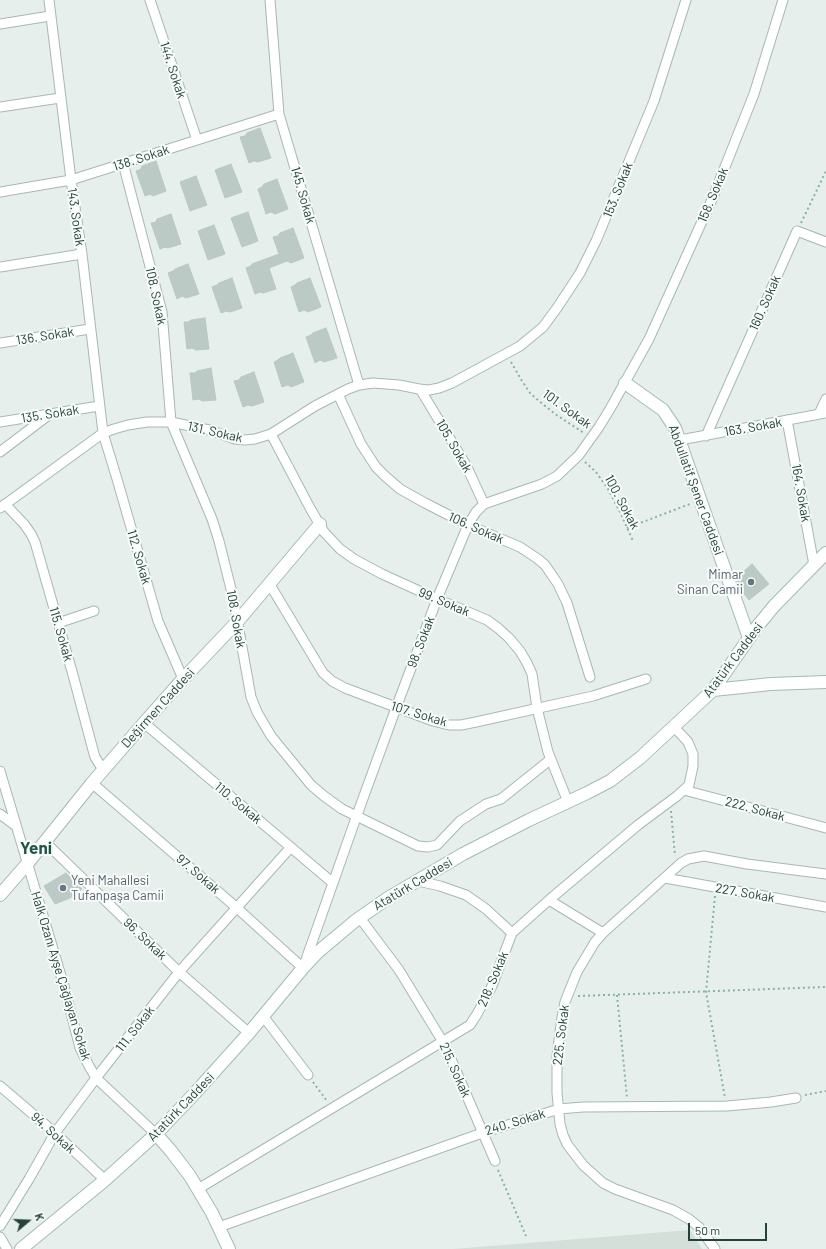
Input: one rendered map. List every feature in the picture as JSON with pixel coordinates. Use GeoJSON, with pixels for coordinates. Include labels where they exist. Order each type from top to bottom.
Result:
{"type":"FeatureCollection","features":[{"type":"Feature","properties":{"kind":"street","name":"143. Sokak"},"geometry":{"type":"LineString","coordinates":[[48,0],[82,254],[102,433]]}},
{"type":"Feature","properties":{"kind":"street","name":"144. Sokak"},"geometry":{"type":"LineString","coordinates":[[150,0],[197,140]]}},
{"type":"Feature","properties":{"kind":"street","name":"145. Sokak"},"geometry":{"type":"LineString","coordinates":[[270,0],[279,114],[359,385]]}},
{"type":"Feature","properties":{"kind":"street","name":"153. Sokak"},"geometry":{"type":"LineString","coordinates":[[506,354],[520,346],[543,326],[570,290],[580,273],[596,241],[654,101],[686,0]]}},
{"type":"Feature","properties":{"kind":"street","name":"158. Sokak"},"geometry":{"type":"LineString","coordinates":[[625,383],[649,339],[723,172],[754,94],[783,0]]}},
{"type":"Feature","properties":{"kind":"street"},"geometry":{"type":"LineString","coordinates":[[0,24],[50,16]]}},
{"type":"Feature","properties":{"kind":"street"},"geometry":{"type":"LineString","coordinates":[[0,107],[60,98]]}},
{"type":"Feature","properties":{"kind":"street","name":"138. Sokak"},"geometry":{"type":"LineString","coordinates":[[0,192],[71,180],[279,114]]}},
{"type":"Feature","properties":{"kind":"street","name":"108. Sokak"},"geometry":{"type":"LineString","coordinates":[[123,163],[162,312],[171,422],[212,519],[227,571],[251,697],[257,712],[271,736],[311,785],[342,809],[418,846],[428,848],[437,845],[460,821],[486,804],[501,799],[551,759]]}},
{"type":"Feature","properties":{"kind":"street"},"geometry":{"type":"LineString","coordinates":[[797,231],[826,242]]}},
{"type":"Feature","properties":{"kind":"street","name":"160. Sokak"},"geometry":{"type":"LineString","coordinates":[[706,436],[797,231]]}},
{"type":"Feature","properties":{"kind":"street"},"geometry":{"type":"LineString","coordinates":[[0,267],[82,254]]}},
{"type":"Feature","properties":{"kind":"street","name":"136. Sokak"},"geometry":{"type":"LineString","coordinates":[[0,343],[90,329]]}},
{"type":"Feature","properties":{"kind":"street","name":"131. Sokak"},"geometry":{"type":"LineString","coordinates":[[3,506],[102,433],[128,425],[146,422],[171,422],[209,430],[240,440],[255,439],[271,434],[315,406],[359,385],[387,383],[429,390],[452,383],[506,354]]}},
{"type":"Feature","properties":{"kind":"street"},"geometry":{"type":"LineString","coordinates":[[484,504],[542,484],[564,470],[579,455],[599,427],[625,383]]}},
{"type":"Feature","properties":{"kind":"street","name":"Abdullatif Şener Caddesi"},"geometry":{"type":"LineString","coordinates":[[625,383],[663,410],[675,428],[749,638]]}},
{"type":"Feature","properties":{"kind":"street","name":"105. Sokak"},"geometry":{"type":"LineString","coordinates":[[420,389],[466,465],[484,504]]}},
{"type":"Feature","properties":{"kind":"street","name":"106. Sokak"},"geometry":{"type":"LineString","coordinates":[[338,394],[361,444],[376,467],[385,476],[400,488],[425,504],[468,526],[520,547],[545,565],[558,584],[567,603],[590,677]]}},
{"type":"Feature","properties":{"kind":"street"},"geometry":{"type":"LineString","coordinates":[[823,414],[826,399]]}},
{"type":"Feature","properties":{"kind":"street","name":"135. Sokak"},"geometry":{"type":"LineString","coordinates":[[0,422],[99,406]]}},
{"type":"Feature","properties":{"kind":"street"},"geometry":{"type":"LineString","coordinates":[[0,452],[51,414]]}},
{"type":"Feature","properties":{"kind":"street","name":"163. Sokak"},"geometry":{"type":"LineString","coordinates":[[680,440],[823,414]]}},
{"type":"Feature","properties":{"kind":"street","name":"164. Sokak"},"geometry":{"type":"LineString","coordinates":[[787,420],[814,565]]}},
{"type":"Feature","properties":{"kind":"street","name":"112. Sokak"},"geometry":{"type":"LineString","coordinates":[[102,433],[117,479],[156,614],[183,679]]}},
{"type":"Feature","properties":{"kind":"street","name":"99. Sokak"},"geometry":{"type":"LineString","coordinates":[[271,434],[310,508],[332,541],[340,549],[354,559],[382,574],[437,600],[487,620],[509,638],[520,651],[528,663],[532,674],[542,731],[568,802]]}},
{"type":"Feature","properties":{"kind":"street","name":"98. Sokak"},"geometry":{"type":"LineString","coordinates":[[303,968],[357,815],[437,600],[468,526],[476,512],[484,504]]}},
{"type":"Feature","properties":{"kind":"street","name":"115. Sokak"},"geometry":{"type":"LineString","coordinates":[[3,506],[24,524],[35,542],[73,675],[92,750],[103,770]]}},
{"type":"Feature","properties":{"kind":"street","name":"Değirmen Caddesi"},"geometry":{"type":"LineString","coordinates":[[0,895],[103,770],[183,679],[237,622],[320,524]]}},
{"type":"Feature","properties":{"kind":"street","name":"Atatürk Caddesi"},"geometry":{"type":"LineString","coordinates":[[21,1249],[105,1180],[156,1134],[249,1033],[318,952],[360,918],[388,898],[463,854],[529,820],[587,793],[622,772],[640,758],[713,690],[749,638],[774,606],[826,554]]}},
{"type":"Feature","properties":{"kind":"street","name":"107. Sokak"},"geometry":{"type":"LineString","coordinates":[[269,583],[324,673],[332,681],[345,688],[396,708],[448,725],[476,722],[592,696],[646,680]]}},
{"type":"Feature","properties":{"kind":"street"},"geometry":{"type":"LineString","coordinates":[[58,623],[94,611]]}},
{"type":"Feature","properties":{"kind":"street"},"geometry":{"type":"LineString","coordinates":[[713,690],[771,684],[826,682]]}},
{"type":"Feature","properties":{"kind":"street","name":"110. Sokak"},"geometry":{"type":"LineString","coordinates":[[144,723],[333,883]]}},
{"type":"Feature","properties":{"kind":"street","name":"218. Sokak"},"geometry":{"type":"LineString","coordinates":[[198,1189],[470,1025],[492,986],[512,933],[638,825],[689,785],[693,766],[693,754],[688,742],[674,727]]}},
{"type":"Feature","properties":{"kind":"street","name":"Halk Ozanı Ayşe Çağlayan Sokak"},"geometry":{"type":"LineString","coordinates":[[0,771],[64,986],[80,1048],[96,1078],[156,1134]]}},
{"type":"Feature","properties":{"kind":"street","name":"97. Sokak"},"geometry":{"type":"LineString","coordinates":[[92,783],[238,908],[303,968]]}},
{"type":"Feature","properties":{"kind":"street","name":"222. Sokak"},"geometry":{"type":"LineString","coordinates":[[684,790],[826,828]]}},
{"type":"Feature","properties":{"kind":"street"},"geometry":{"type":"LineString","coordinates":[[0,814],[16,826]]}},
{"type":"Feature","properties":{"kind":"street","name":"96. Sokak"},"geometry":{"type":"LineString","coordinates":[[45,842],[179,972],[249,1033]]}},
{"type":"Feature","properties":{"kind":"street","name":"111. Sokak"},"geometry":{"type":"LineString","coordinates":[[0,1226],[55,1133],[96,1078],[179,972],[238,908],[291,847]]}},
{"type":"Feature","properties":{"kind":"street","name":"225. Sokak"},"geometry":{"type":"LineString","coordinates":[[715,1249],[699,1227],[689,1219],[673,1210],[615,1189],[603,1183],[583,1165],[567,1144],[560,1124],[557,1093],[557,1056],[566,997],[577,972],[595,942],[664,878],[681,863],[688,859],[704,856],[747,864],[826,874]]}},
{"type":"Feature","properties":{"kind":"street","name":"227. Sokak"},"geometry":{"type":"LineString","coordinates":[[664,878],[826,907]]}},
{"type":"Feature","properties":{"kind":"street"},"geometry":{"type":"LineString","coordinates":[[418,881],[440,886],[466,895],[486,909],[512,933]]}},
{"type":"Feature","properties":{"kind":"street"},"geometry":{"type":"LineString","coordinates":[[549,900],[603,933]]}},
{"type":"Feature","properties":{"kind":"street","name":"215. Sokak"},"geometry":{"type":"LineString","coordinates":[[360,918],[399,970],[443,1042],[495,1161]]}},
{"type":"Feature","properties":{"kind":"street"},"geometry":{"type":"LineString","coordinates":[[263,1016],[308,1075]]}},
{"type":"Feature","properties":{"kind":"street","name":"94. Sokak"},"geometry":{"type":"LineString","coordinates":[[0,1086],[55,1133],[105,1180]]}},
{"type":"Feature","properties":{"kind":"street","name":"240. Sokak"},"geometry":{"type":"LineString","coordinates":[[219,1227],[482,1133],[558,1109],[583,1107],[727,1106],[772,1102],[796,1098]]}},
{"type":"Feature","properties":{"kind":"street"},"geometry":{"type":"LineString","coordinates":[[156,1134],[182,1164],[198,1189],[230,1249]]}},
{"type":"Feature","properties":{"kind":"street"},"geometry":{"type":"LineString","coordinates":[[0,1238],[7,1249]]}},
{"type":"Feature","properties":{"kind":"path"},"geometry":{"type":"LineString","coordinates":[[797,231],[826,171]]}},
{"type":"Feature","properties":{"kind":"path","name":"101. Sokak"},"geometry":{"type":"LineString","coordinates":[[506,354],[522,381],[539,401],[555,414],[591,438]]}},
{"type":"Feature","properties":{"kind":"path","name":"100. Sokak"},"geometry":{"type":"LineString","coordinates":[[579,455],[596,472],[608,489],[633,541]]}},
{"type":"Feature","properties":{"kind":"path"},"geometry":{"type":"LineString","coordinates":[[627,528],[701,500]]}},
{"type":"Feature","properties":{"kind":"path"},"geometry":{"type":"LineString","coordinates":[[670,801],[676,868]]}},
{"type":"Feature","properties":{"kind":"path"},"geometry":{"type":"LineString","coordinates":[[716,887],[706,992],[727,1106]]}},
{"type":"Feature","properties":{"kind":"path"},"geometry":{"type":"LineString","coordinates":[[566,997],[826,987]]}},
{"type":"Feature","properties":{"kind":"path"},"geometry":{"type":"LineString","coordinates":[[617,995],[628,1107]]}},
{"type":"Feature","properties":{"kind":"path"},"geometry":{"type":"LineString","coordinates":[[308,1075],[332,1108]]}},
{"type":"Feature","properties":{"kind":"path"},"geometry":{"type":"LineString","coordinates":[[796,1098],[826,1090]]}},
{"type":"Feature","properties":{"kind":"path"},"geometry":{"type":"LineString","coordinates":[[495,1161],[526,1236]]}},
{"type":"Feature","properties":{"kind":"shaded area"},"geometry":{"type":"Polygon","coordinates":[[[690,1230],[702,1249],[453,1249],[690,1230]]]}},
{"type":"Feature","properties":{"kind":"building"},"geometry":{"type":"Polygon","coordinates":[[[260,128],[271,158],[249,163],[240,137],[260,128]]]}},
{"type":"Feature","properties":{"kind":"building"},"geometry":{"type":"Polygon","coordinates":[[[156,161],[166,191],[153,196],[150,194],[145,196],[136,171],[141,169],[142,166],[156,161]]]}},
{"type":"Feature","properties":{"kind":"building"},"geometry":{"type":"Polygon","coordinates":[[[231,164],[242,192],[225,198],[215,170],[231,164]]]}},
{"type":"Feature","properties":{"kind":"building"},"geometry":{"type":"Polygon","coordinates":[[[196,176],[207,205],[190,211],[180,182],[196,176]]]}},
{"type":"Feature","properties":{"kind":"building"},"geometry":{"type":"Polygon","coordinates":[[[277,179],[288,209],[275,214],[271,212],[266,214],[258,189],[264,184],[277,179]]]}},
{"type":"Feature","properties":{"kind":"building"},"geometry":{"type":"Polygon","coordinates":[[[248,212],[258,241],[242,247],[231,218],[248,212]]]}},
{"type":"Feature","properties":{"kind":"building"},"geometry":{"type":"Polygon","coordinates":[[[171,214],[181,244],[160,249],[151,223],[171,214]]]}},
{"type":"Feature","properties":{"kind":"building"},"geometry":{"type":"Polygon","coordinates":[[[214,225],[225,254],[208,260],[198,231],[214,225]]]}},
{"type":"Feature","properties":{"kind":"building"},"geometry":{"type":"Polygon","coordinates":[[[293,228],[304,258],[291,263],[287,261],[269,268],[276,289],[255,294],[246,268],[252,264],[279,254],[273,237],[293,228]]]}},
{"type":"Feature","properties":{"kind":"building"},"geometry":{"type":"Polygon","coordinates":[[[188,264],[199,294],[186,298],[182,296],[177,299],[168,273],[188,264]]]}},
{"type":"Feature","properties":{"kind":"building"},"geometry":{"type":"Polygon","coordinates":[[[232,278],[242,308],[221,313],[212,287],[232,278]]]}},
{"type":"Feature","properties":{"kind":"building"},"geometry":{"type":"Polygon","coordinates":[[[310,278],[321,307],[308,312],[304,310],[299,312],[291,287],[310,278]]]}},
{"type":"Feature","properties":{"kind":"building"},"geometry":{"type":"Polygon","coordinates":[[[205,318],[209,349],[187,349],[184,322],[205,318]]]}},
{"type":"Feature","properties":{"kind":"building"},"geometry":{"type":"Polygon","coordinates":[[[326,328],[337,358],[324,362],[320,360],[315,363],[306,337],[326,328]]]}},
{"type":"Feature","properties":{"kind":"building"},"geometry":{"type":"Polygon","coordinates":[[[293,353],[304,382],[291,387],[288,385],[282,387],[274,362],[293,353]]]}},
{"type":"Feature","properties":{"kind":"building"},"geometry":{"type":"Polygon","coordinates":[[[211,368],[216,400],[193,400],[190,373],[211,368]]]}},
{"type":"Feature","properties":{"kind":"building"},"geometry":{"type":"Polygon","coordinates":[[[254,372],[264,402],[243,407],[234,381],[254,372]]]}},
{"type":"Feature","properties":{"kind":"building","name":"Mimar Sinan Camii"},"geometry":{"type":"Polygon","coordinates":[[[752,564],[769,584],[749,600],[740,589],[736,578],[752,564]]]}},
{"type":"Feature","properties":{"kind":"building","name":"Yeni Mahallesi Tufanpaşa Camii"},"geometry":{"type":"Polygon","coordinates":[[[66,873],[82,889],[70,898],[55,904],[44,886],[66,873]]]}},
{"type":"Feature","properties":{"kind":"place","name":"Mimar Sinan Camii"},"geometry":{"type":"Point","coordinates":[751,582]}},
{"type":"Feature","properties":{"kind":"place","name":"Yeni Mahallesi Tufanpaşa Camii"},"geometry":{"type":"Point","coordinates":[63,888]}},
{"type":"Feature","properties":{"kind":"district","name":"Yeni"},"geometry":{"type":"Point","coordinates":[36,848]}}]}
